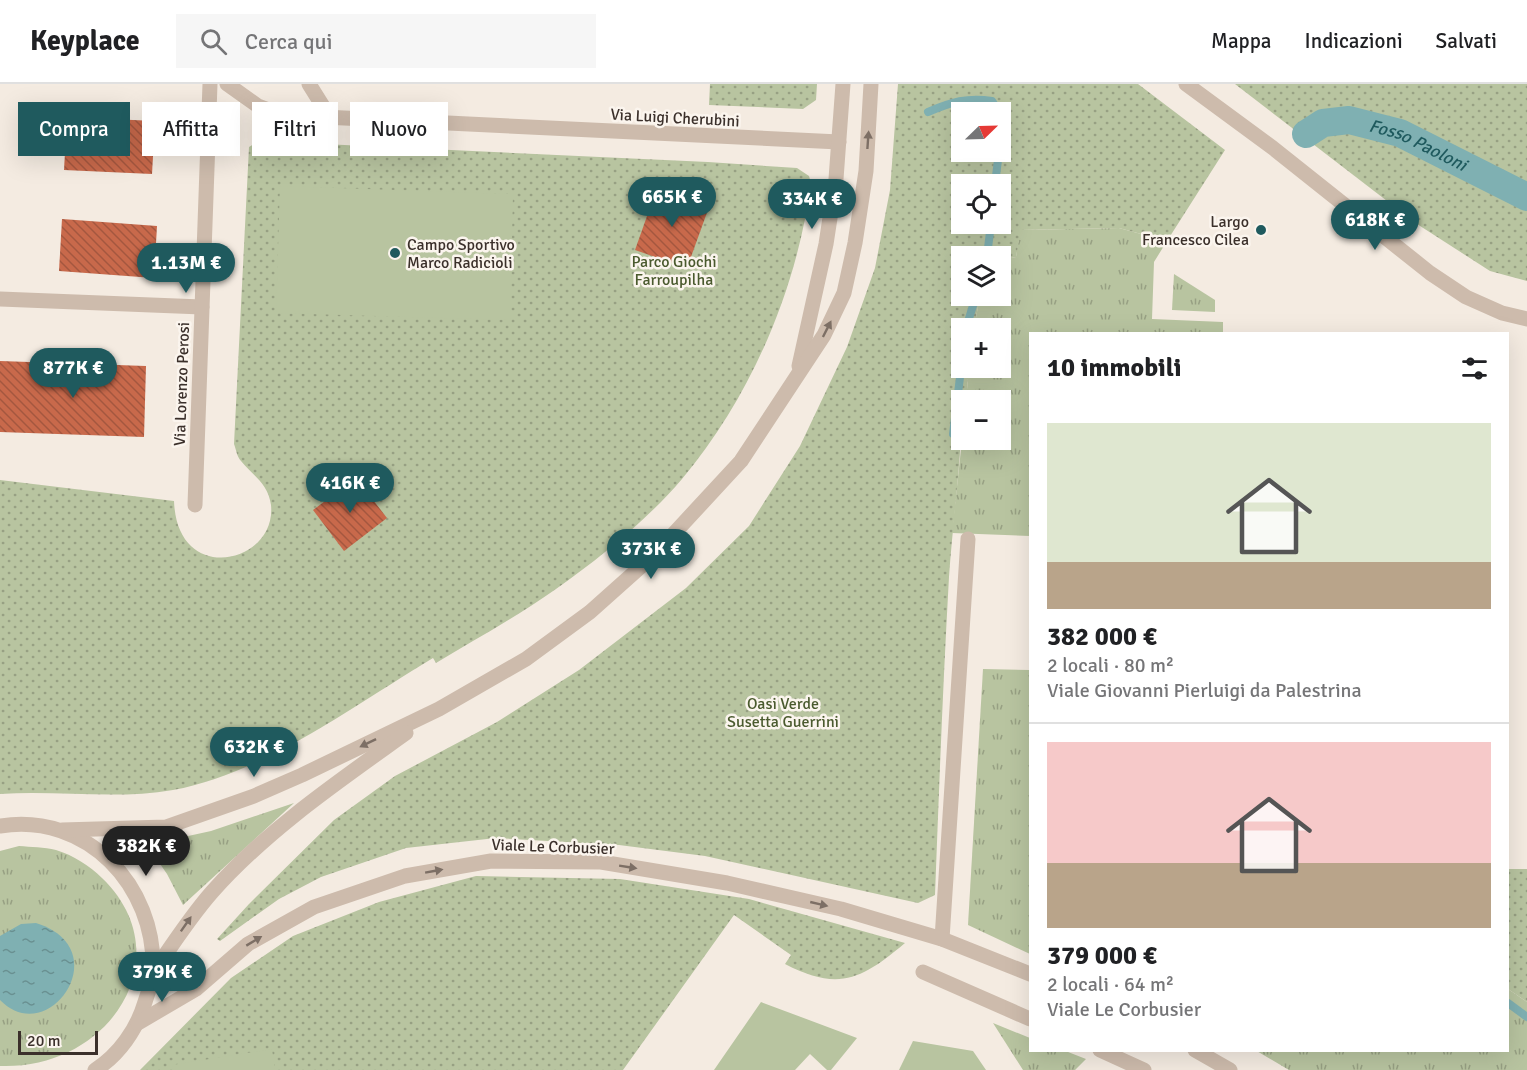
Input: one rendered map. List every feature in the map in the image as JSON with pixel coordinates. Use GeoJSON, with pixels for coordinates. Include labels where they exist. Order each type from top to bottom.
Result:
{"type":"FeatureCollection","features":[{"type":"Feature","properties":{"kind":"street","name":"Via Lorenzo Perosi"},"geometry":{"type":"LineString","coordinates":[[195,506],[210,84]]}},
{"type":"Feature","properties":{"kind":"street","name":"Via Luigi Cherubini"},"geometry":{"type":"LineString","coordinates":[[227,84],[252,102]]}},
{"type":"Feature","properties":{"kind":"street"},"geometry":{"type":"LineString","coordinates":[[309,84],[320,102]]}},
{"type":"Feature","properties":{"kind":"street"},"geometry":{"type":"LineString","coordinates":[[796,378],[826,244],[839,142],[843,84]]}},
{"type":"Feature","properties":{"kind":"street"},"geometry":{"type":"LineString","coordinates":[[0,826],[18,823],[62,830],[166,827],[207,814],[302,775],[439,709],[526,658],[590,612],[655,554],[741,461],[824,335],[844,293],[855,243],[866,171],[871,84]]}},
{"type":"Feature","properties":{"kind":"street"},"geometry":{"type":"LineString","coordinates":[[1186,84],[1273,148],[1430,273],[1466,297],[1502,313],[1527,319]]}},
{"type":"Feature","properties":{"kind":"street","name":"Via Luigi Cherubini"},"geometry":{"type":"LineString","coordinates":[[338,116],[839,142]]}},
{"type":"Feature","properties":{"kind":"street"},"geometry":{"type":"LineString","coordinates":[[0,299],[202,307]]}},
{"type":"Feature","properties":{"kind":"street"},"geometry":{"type":"LineString","coordinates":[[942,939],[968,539]]}},
{"type":"Feature","properties":{"kind":"street"},"geometry":{"type":"LineString","coordinates":[[103,1067],[138,1023],[153,973],[189,920],[214,890],[249,856],[321,796],[439,709]]}},
{"type":"Feature","properties":{"kind":"street"},"geometry":{"type":"LineString","coordinates":[[62,830],[102,852],[132,886],[150,928],[153,973]]}},
{"type":"Feature","properties":{"kind":"street","name":"Viale Le Corbusier"},"geometry":{"type":"LineString","coordinates":[[138,1023],[196,989],[248,944],[314,907],[405,876],[491,861],[601,862],[727,883],[842,909],[942,939],[1029,974]]}},
{"type":"Feature","properties":{"kind":"street"},"geometry":{"type":"LineString","coordinates":[[923,972],[1029,1019]]}},
{"type":"Feature","properties":{"kind":"street"},"geometry":{"type":"LineString","coordinates":[[1104,1052],[1144,1070]]}},
{"type":"Feature","properties":{"kind":"street"},"geometry":{"type":"LineString","coordinates":[[1198,1052],[1230,1070]]}},
{"type":"Feature","properties":{"kind":"green space"},"geometry":{"type":"Polygon","coordinates":[[[710,84],[817,84],[816,100],[803,109],[709,105],[710,84]]]}},
{"type":"Feature","properties":{"kind":"green space","name":"Oasi Verde Susetta Guerrini"},"geometry":{"type":"Polygon","coordinates":[[[898,84],[1138,84],[1225,150],[1167,241],[1119,228],[1021,230],[1016,257],[1011,258],[1011,246],[951,246],[951,306],[978,306],[976,318],[951,318],[951,378],[968,378],[967,390],[951,390],[951,450],[960,450],[949,577],[935,895],[918,903],[705,856],[619,845],[496,838],[406,848],[321,877],[279,899],[220,941],[217,939],[334,820],[395,776],[497,722],[579,670],[686,588],[749,526],[800,446],[847,347],[875,268],[890,190],[898,84]]]}},
{"type":"Feature","properties":{"kind":"green space"},"geometry":{"type":"Polygon","coordinates":[[[1235,84],[1527,84],[1527,281],[1490,271],[1417,224],[1235,84]]]}},
{"type":"Feature","properties":{"kind":"green space","name":"Parco Giochi Farroupilha"},"geometry":{"type":"Polygon","coordinates":[[[252,145],[252,156],[338,156],[338,145],[350,145],[350,156],[448,156],[448,150],[708,162],[797,168],[809,176],[811,183],[795,262],[782,302],[767,340],[729,413],[707,447],[682,479],[638,524],[589,565],[527,609],[436,663],[433,658],[308,736],[241,769],[207,781],[152,793],[0,794],[0,480],[174,501],[179,528],[191,546],[208,556],[226,557],[244,552],[259,541],[269,525],[271,505],[267,491],[240,459],[234,444],[249,147],[252,145]]]}},
{"type":"Feature","properties":{"kind":"green space","name":"Campo Sportivo Marco Radicioli"},"geometry":{"type":"Polygon","coordinates":[[[280,186],[513,194],[510,320],[276,313],[280,186]]]}},
{"type":"Feature","properties":{"kind":"green space"},"geometry":{"type":"Polygon","coordinates":[[[1119,228],[1167,241],[1154,262],[1152,319],[1223,322],[1223,332],[1029,332],[1029,536],[952,533],[961,450],[1011,450],[1011,390],[967,390],[968,378],[1011,378],[1011,318],[976,318],[978,306],[1011,306],[1011,258],[1016,257],[1020,230],[1119,228]]]}},
{"type":"Feature","properties":{"kind":"green space"},"geometry":{"type":"Polygon","coordinates":[[[1174,274],[1215,300],[1215,312],[1172,310],[1174,274]]]}},
{"type":"Feature","properties":{"kind":"green space"},"geometry":{"type":"Polygon","coordinates":[[[983,669],[1029,670],[1029,954],[968,925],[983,669]]]}},
{"type":"Feature","properties":{"kind":"green space"},"geometry":{"type":"Polygon","coordinates":[[[294,803],[183,905],[167,874],[147,845],[211,831],[294,803]]]}},
{"type":"Feature","properties":{"kind":"green space"},"geometry":{"type":"Polygon","coordinates":[[[19,846],[47,848],[62,852],[81,861],[102,878],[125,909],[136,941],[134,973],[123,1003],[102,1029],[74,1049],[39,1062],[0,1066],[0,851],[19,846]]]}},
{"type":"Feature","properties":{"kind":"green space"},"geometry":{"type":"Polygon","coordinates":[[[1509,869],[1527,869],[1527,1002],[1509,990],[1509,869]]]}},
{"type":"Feature","properties":{"kind":"green space"},"geometry":{"type":"Polygon","coordinates":[[[476,876],[620,879],[749,899],[905,943],[862,973],[849,978],[820,978],[785,964],[791,955],[734,915],[623,1070],[140,1070],[231,978],[293,936],[379,902],[476,876]]]}},
{"type":"Feature","properties":{"kind":"green space"},"geometry":{"type":"Polygon","coordinates":[[[1509,990],[1527,1002],[1527,1070],[1289,1070],[1258,1052],[1509,1052],[1509,990]]]}},
{"type":"Feature","properties":{"kind":"green space"},"geometry":{"type":"Polygon","coordinates":[[[761,1002],[857,1038],[831,1070],[827,1070],[810,1054],[795,1070],[714,1070],[761,1002]]]}},
{"type":"Feature","properties":{"kind":"green space"},"geometry":{"type":"Polygon","coordinates":[[[993,1023],[1029,1038],[1029,1052],[1068,1052],[1086,1059],[1075,1070],[1023,1070],[993,1023]]]}},
{"type":"Feature","properties":{"kind":"green space"},"geometry":{"type":"Polygon","coordinates":[[[913,1041],[973,1051],[986,1070],[899,1070],[913,1041]]]}},
{"type":"Feature","properties":{"kind":"green space"},"geometry":{"type":"Polygon","coordinates":[[[272,1049],[275,1070],[173,1070],[172,1065],[272,1049]]]}},
{"type":"Feature","properties":{"kind":"water"},"geometry":{"type":"Polygon","coordinates":[[[36,923],[60,936],[72,953],[74,972],[67,990],[54,1004],[38,1013],[19,1012],[0,1000],[0,936],[21,924],[36,923]]]}},
{"type":"Feature","properties":{"kind":"building"},"geometry":{"type":"Polygon","coordinates":[[[130,120],[142,120],[142,156],[153,156],[152,174],[64,170],[65,156],[130,156],[130,120]]]}},
{"type":"Feature","properties":{"kind":"building"},"geometry":{"type":"Polygon","coordinates":[[[657,188],[709,207],[687,268],[635,250],[657,188]]]}},
{"type":"Feature","properties":{"kind":"building"},"geometry":{"type":"Polygon","coordinates":[[[62,219],[157,226],[154,278],[59,271],[62,219]]]}},
{"type":"Feature","properties":{"kind":"building"},"geometry":{"type":"Polygon","coordinates":[[[0,361],[146,366],[144,437],[0,432],[0,361]]]}},
{"type":"Feature","properties":{"kind":"building"},"geometry":{"type":"Polygon","coordinates":[[[356,478],[387,518],[344,551],[313,510],[356,478]]]}},
{"type":"Feature","properties":{"kind":"waterway"},"geometry":{"type":"LineString","coordinates":[[957,102],[967,100],[993,102]]}},
{"type":"Feature","properties":{"kind":"waterway"},"geometry":{"type":"LineString","coordinates":[[928,112],[951,103]]}},
{"type":"Feature","properties":{"kind":"waterway","name":"Fosso Paoloni"},"geometry":{"type":"LineString","coordinates":[[1306,134],[1323,123],[1349,120],[1400,133],[1527,197]]}},
{"type":"Feature","properties":{"kind":"waterway"},"geometry":{"type":"LineString","coordinates":[[996,174],[998,162]]}},
{"type":"Feature","properties":{"kind":"waterway"},"geometry":{"type":"LineString","coordinates":[[988,246],[990,234]]}},
{"type":"Feature","properties":{"kind":"waterway"},"geometry":{"type":"LineString","coordinates":[[969,318],[973,306]]}},
{"type":"Feature","properties":{"kind":"waterway"},"geometry":{"type":"LineString","coordinates":[[958,390],[960,378]]}},
{"type":"Feature","properties":{"kind":"waterway"},"geometry":{"type":"LineString","coordinates":[[1509,1004],[1527,1017]]}},
{"type":"Feature","properties":{"kind":"place","name":"Largo Francesco Cilea"},"geometry":{"type":"Point","coordinates":[1261,230]}},
{"type":"Feature","properties":{"kind":"place","name":"Campo Sportivo Marco Radicioli"},"geometry":{"type":"Point","coordinates":[395,253]}}]}
